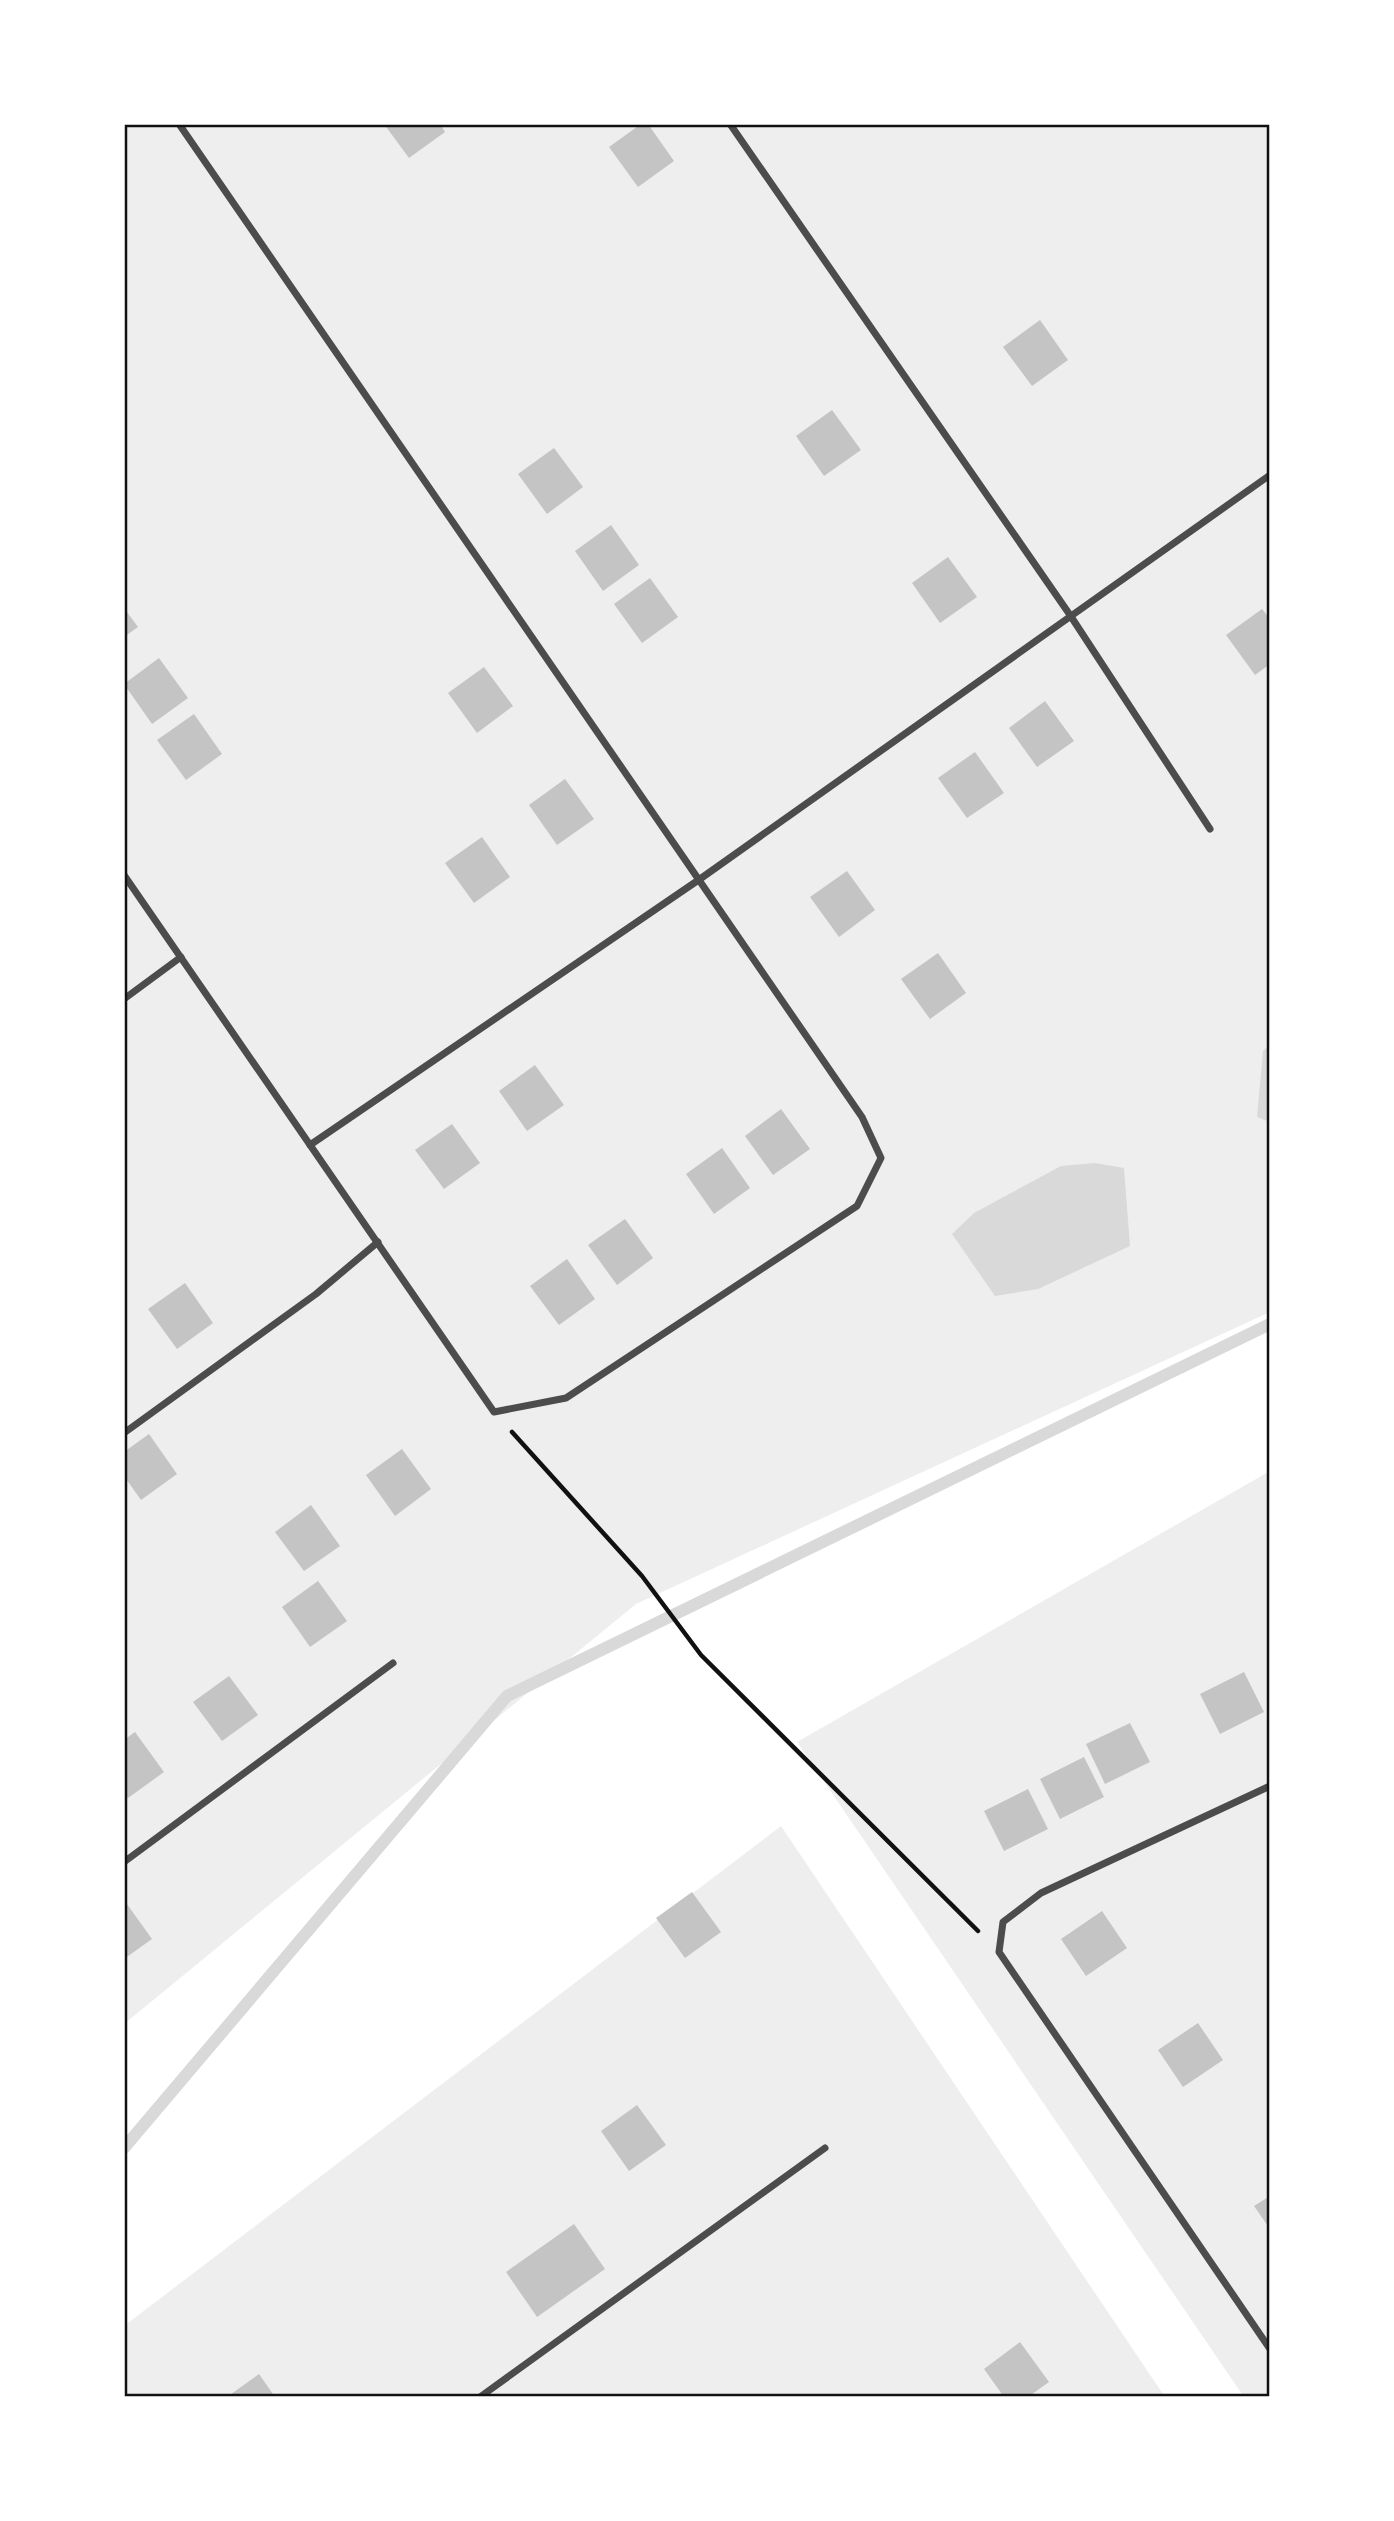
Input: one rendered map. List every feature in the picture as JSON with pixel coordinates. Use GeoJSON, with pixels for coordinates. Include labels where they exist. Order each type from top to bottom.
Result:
{"type":"FeatureCollection","features":[{"type":"Feature","properties":{"kind":"street"},"geometry":{"type":"LineString","coordinates":[[124,875],[494,1412],[566,1398],[857,1206],[881,1158],[862,1117],[179,124]]}},
{"type":"Feature","properties":{"kind":"street"},"geometry":{"type":"LineString","coordinates":[[730,124],[1070,615],[1210,828]]}},
{"type":"Feature","properties":{"kind":"street"},"geometry":{"type":"LineString","coordinates":[[310,1144],[699,879],[1270,475]]}},
{"type":"Feature","properties":{"kind":"street"},"geometry":{"type":"LineString","coordinates":[[124,999],[181,957]]}},
{"type":"Feature","properties":{"kind":"street"},"geometry":{"type":"LineString","coordinates":[[124,1433],[316,1294],[378,1242]]}},
{"type":"Feature","properties":{"kind":"street"},"geometry":{"type":"LineString","coordinates":[[124,1862],[393,1663]]}},
{"type":"Feature","properties":{"kind":"street"},"geometry":{"type":"LineString","coordinates":[[1270,1786],[1041,1893],[1003,1923],[999,1952],[1270,2349]]}},
{"type":"Feature","properties":{"kind":"street"},"geometry":{"type":"LineString","coordinates":[[480,2397],[825,2148]]}},
{"type":"Feature","properties":{"kind":"path"},"geometry":{"type":"LineString","coordinates":[[494,1412],[642,1576],[701,1655],[999,1952]]}},
{"type":"Feature","properties":{"kind":"shaded area"},"geometry":{"type":"Polygon","coordinates":[[[124,124],[1270,124],[1270,1312],[636,1604],[124,2024],[124,124]]]}},
{"type":"Feature","properties":{"kind":"shaded area"},"geometry":{"type":"Polygon","coordinates":[[[1270,1044],[1270,1122],[1257,1117],[1263,1051],[1270,1044]]]}},
{"type":"Feature","properties":{"kind":"shaded area"},"geometry":{"type":"Polygon","coordinates":[[[1095,1163],[1124,1168],[1130,1246],[1038,1289],[995,1296],[952,1234],[974,1213],[1061,1166],[1095,1163]]]}},
{"type":"Feature","properties":{"kind":"shaded area"},"geometry":{"type":"Polygon","coordinates":[[[1270,1471],[1270,2397],[1244,2397],[797,1742],[1270,1471]]]}},
{"type":"Feature","properties":{"kind":"shaded area"},"geometry":{"type":"Polygon","coordinates":[[[781,1826],[1165,2397],[124,2397],[124,2326],[781,1826]]]}},
{"type":"Feature","properties":{"kind":"building"},"geometry":{"type":"Polygon","coordinates":[[[384,124],[440,124],[445,132],[409,158],[384,124]]]}},
{"type":"Feature","properties":{"kind":"building"},"geometry":{"type":"Polygon","coordinates":[[[641,124],[648,124],[674,161],[638,187],[609,147],[641,124]]]}},
{"type":"Feature","properties":{"kind":"building"},"geometry":{"type":"Polygon","coordinates":[[[1040,320],[1068,360],[1032,386],[1003,347],[1040,320]]]}},
{"type":"Feature","properties":{"kind":"building"},"geometry":{"type":"Polygon","coordinates":[[[832,410],[861,450],[824,476],[796,436],[832,410]]]}},
{"type":"Feature","properties":{"kind":"building"},"geometry":{"type":"Polygon","coordinates":[[[554,448],[583,487],[547,514],[518,474],[554,448]]]}},
{"type":"Feature","properties":{"kind":"building"},"geometry":{"type":"Polygon","coordinates":[[[611,525],[639,565],[603,591],[575,551],[611,525]]]}},
{"type":"Feature","properties":{"kind":"building"},"geometry":{"type":"Polygon","coordinates":[[[948,557],[977,597],[940,623],[912,583],[948,557]]]}},
{"type":"Feature","properties":{"kind":"building"},"geometry":{"type":"Polygon","coordinates":[[[650,578],[678,617],[642,643],[614,604],[650,578]]]}},
{"type":"Feature","properties":{"kind":"building"},"geometry":{"type":"Polygon","coordinates":[[[124,608],[138,627],[124,637],[124,608]]]}},
{"type":"Feature","properties":{"kind":"building"},"geometry":{"type":"Polygon","coordinates":[[[1262,609],[1270,619],[1270,664],[1255,675],[1226,635],[1262,609]]]}},
{"type":"Feature","properties":{"kind":"building"},"geometry":{"type":"Polygon","coordinates":[[[159,658],[188,698],[152,724],[124,684],[159,658]]]}},
{"type":"Feature","properties":{"kind":"building"},"geometry":{"type":"Polygon","coordinates":[[[484,667],[513,706],[477,733],[448,693],[484,667]]]}},
{"type":"Feature","properties":{"kind":"building"},"geometry":{"type":"Polygon","coordinates":[[[1045,701],[1074,741],[1037,767],[1009,728],[1045,701]]]}},
{"type":"Feature","properties":{"kind":"building"},"geometry":{"type":"Polygon","coordinates":[[[194,714],[222,754],[186,780],[157,740],[194,714]]]}},
{"type":"Feature","properties":{"kind":"building"},"geometry":{"type":"Polygon","coordinates":[[[975,752],[1004,793],[967,818],[938,778],[975,752]]]}},
{"type":"Feature","properties":{"kind":"building"},"geometry":{"type":"Polygon","coordinates":[[[565,779],[594,819],[557,845],[529,805],[565,779]]]}},
{"type":"Feature","properties":{"kind":"building"},"geometry":{"type":"Polygon","coordinates":[[[482,837],[510,877],[474,903],[445,863],[482,837]]]}},
{"type":"Feature","properties":{"kind":"building"},"geometry":{"type":"Polygon","coordinates":[[[847,871],[875,910],[839,937],[810,897],[847,871]]]}},
{"type":"Feature","properties":{"kind":"building"},"geometry":{"type":"Polygon","coordinates":[[[938,953],[966,993],[930,1019],[901,979],[938,953]]]}},
{"type":"Feature","properties":{"kind":"building"},"geometry":{"type":"Polygon","coordinates":[[[535,1065],[564,1105],[527,1131],[499,1091],[535,1065]]]}},
{"type":"Feature","properties":{"kind":"building"},"geometry":{"type":"Polygon","coordinates":[[[781,1109],[810,1149],[773,1175],[745,1136],[781,1109]]]}},
{"type":"Feature","properties":{"kind":"building"},"geometry":{"type":"Polygon","coordinates":[[[452,1124],[480,1163],[444,1189],[415,1150],[452,1124]]]}},
{"type":"Feature","properties":{"kind":"building"},"geometry":{"type":"Polygon","coordinates":[[[722,1148],[750,1188],[714,1214],[686,1174],[722,1148]]]}},
{"type":"Feature","properties":{"kind":"building"},"geometry":{"type":"Polygon","coordinates":[[[625,1219],[653,1258],[617,1285],[588,1245],[625,1219]]]}},
{"type":"Feature","properties":{"kind":"building"},"geometry":{"type":"Polygon","coordinates":[[[567,1259],[595,1299],[559,1325],[530,1286],[567,1259]]]}},
{"type":"Feature","properties":{"kind":"building"},"geometry":{"type":"Polygon","coordinates":[[[185,1283],[213,1323],[177,1349],[148,1309],[185,1283]]]}},
{"type":"Feature","properties":{"kind":"building"},"geometry":{"type":"Polygon","coordinates":[[[149,1434],[177,1474],[141,1500],[124,1476],[124,1452],[149,1434]]]}},
{"type":"Feature","properties":{"kind":"building"},"geometry":{"type":"Polygon","coordinates":[[[402,1449],[431,1489],[395,1516],[366,1475],[402,1449]]]}},
{"type":"Feature","properties":{"kind":"building"},"geometry":{"type":"Polygon","coordinates":[[[311,1505],[340,1546],[304,1571],[275,1532],[311,1505]]]}},
{"type":"Feature","properties":{"kind":"building"},"geometry":{"type":"Polygon","coordinates":[[[318,1581],[347,1621],[310,1647],[282,1607],[318,1581]]]}},
{"type":"Feature","properties":{"kind":"building"},"geometry":{"type":"Polygon","coordinates":[[[1244,1672],[1264,1712],[1220,1734],[1200,1694],[1244,1672]]]}},
{"type":"Feature","properties":{"kind":"building"},"geometry":{"type":"Polygon","coordinates":[[[229,1676],[258,1715],[222,1741],[193,1702],[229,1676]]]}},
{"type":"Feature","properties":{"kind":"building"},"geometry":{"type":"Polygon","coordinates":[[[1130,1723],[1150,1762],[1105,1784],[1086,1744],[1130,1723]]]}},
{"type":"Feature","properties":{"kind":"building"},"geometry":{"type":"Polygon","coordinates":[[[135,1732],[164,1772],[128,1798],[124,1794],[124,1740],[135,1732]]]}},
{"type":"Feature","properties":{"kind":"building"},"geometry":{"type":"Polygon","coordinates":[[[1084,1757],[1104,1797],[1060,1819],[1040,1779],[1084,1757]]]}},
{"type":"Feature","properties":{"kind":"building"},"geometry":{"type":"Polygon","coordinates":[[[1028,1789],[1048,1829],[1004,1851],[984,1811],[1028,1789]]]}},
{"type":"Feature","properties":{"kind":"building"},"geometry":{"type":"Polygon","coordinates":[[[692,1892],[721,1932],[685,1958],[656,1918],[692,1892]]]}},
{"type":"Feature","properties":{"kind":"building"},"geometry":{"type":"Polygon","coordinates":[[[124,1900],[152,1939],[124,1959],[124,1900]]]}},
{"type":"Feature","properties":{"kind":"building"},"geometry":{"type":"Polygon","coordinates":[[[1102,1911],[1127,1948],[1086,1976],[1061,1939],[1102,1911]]]}},
{"type":"Feature","properties":{"kind":"building"},"geometry":{"type":"Polygon","coordinates":[[[1198,2023],[1223,2060],[1183,2087],[1158,2050],[1198,2023]]]}},
{"type":"Feature","properties":{"kind":"building"},"geometry":{"type":"Polygon","coordinates":[[[637,2105],[666,2145],[629,2171],[601,2131],[637,2105]]]}},
{"type":"Feature","properties":{"kind":"building"},"geometry":{"type":"Polygon","coordinates":[[[1270,2196],[1270,2229],[1254,2206],[1270,2196]]]}},
{"type":"Feature","properties":{"kind":"building"},"geometry":{"type":"Polygon","coordinates":[[[574,2224],[605,2269],[537,2317],[506,2272],[574,2224]]]}},
{"type":"Feature","properties":{"kind":"building"},"geometry":{"type":"Polygon","coordinates":[[[1020,2342],[1049,2382],[1028,2397],[1004,2397],[984,2369],[1020,2342]]]}},
{"type":"Feature","properties":{"kind":"building"},"geometry":{"type":"Polygon","coordinates":[[[259,2374],[275,2397],[227,2397],[259,2374]]]}},
{"type":"Feature","properties":{"kind":"waterway"},"geometry":{"type":"LineString","coordinates":[[124,2148],[507,1696],[1270,1324]]}}]}
